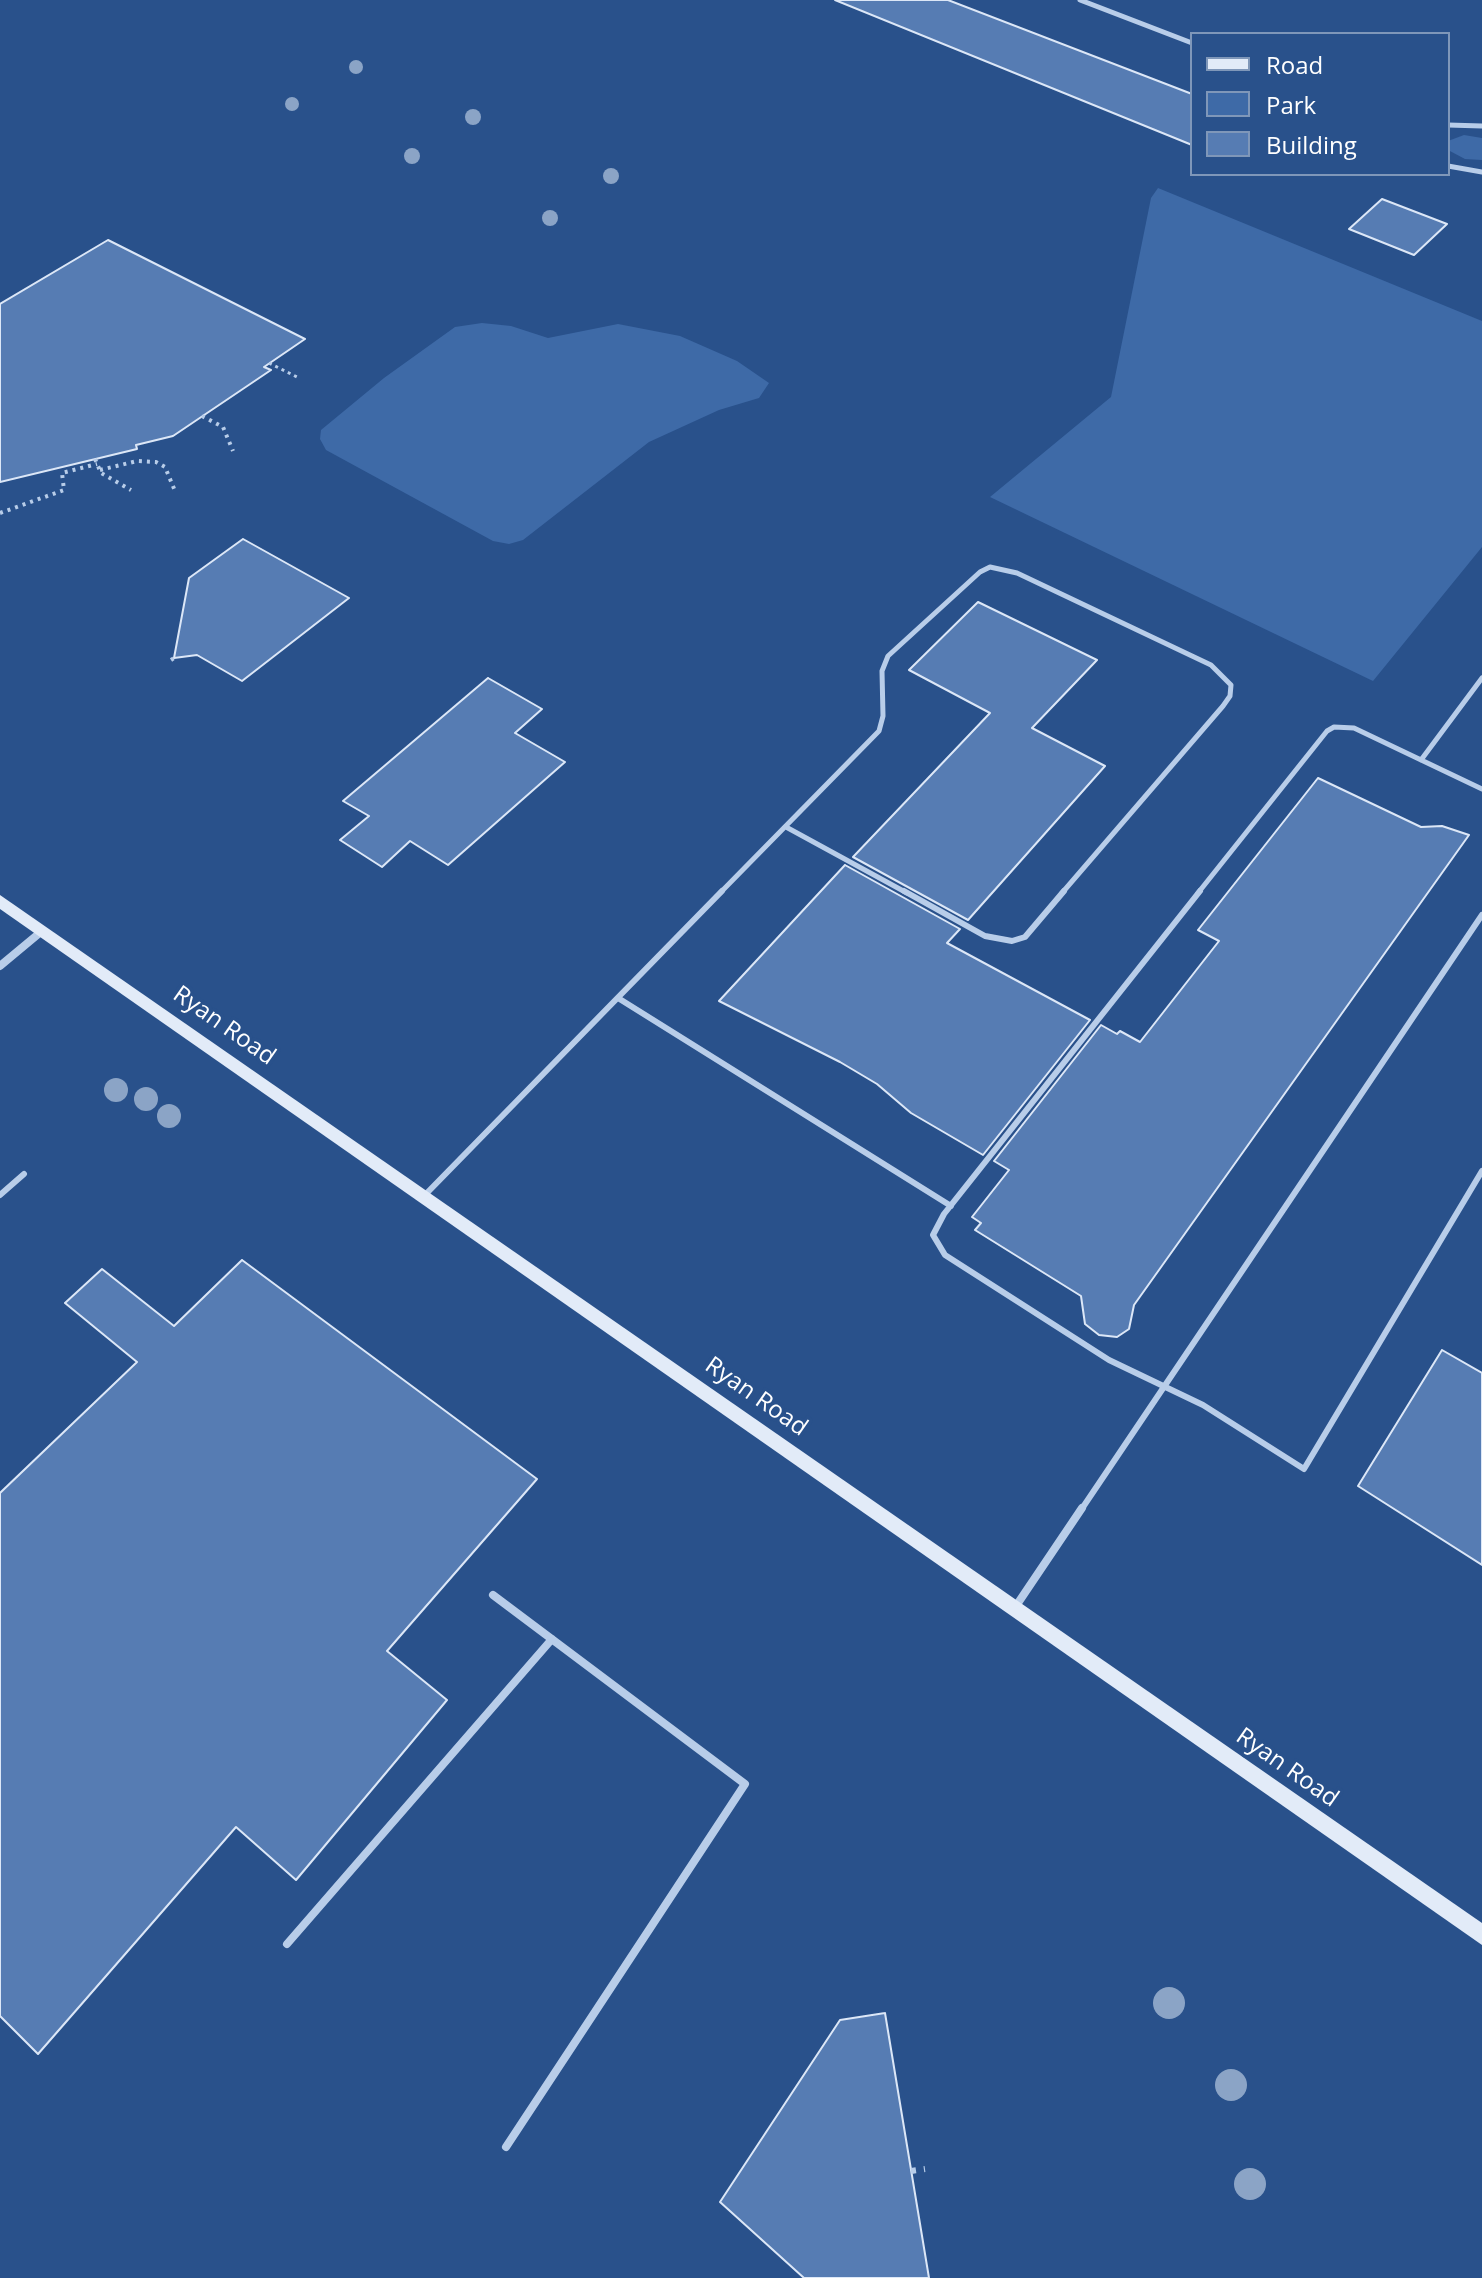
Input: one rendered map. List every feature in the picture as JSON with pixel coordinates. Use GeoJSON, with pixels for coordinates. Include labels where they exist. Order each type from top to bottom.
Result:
{"type":"FeatureCollection","features":[{"type":"Feature","properties":{"kind":"main road","name":"Ryan Road"},"geometry":{"type":"LineString","coordinates":[[0,901],[1482,1935]]}},
{"type":"Feature","properties":{"kind":"street"},"geometry":{"type":"LineString","coordinates":[[1080,0],[1190,42]]}},
{"type":"Feature","properties":{"kind":"street"},"geometry":{"type":"LineString","coordinates":[[1450,124],[1482,126]]}},
{"type":"Feature","properties":{"kind":"street"},"geometry":{"type":"LineString","coordinates":[[1450,166],[1482,172]]}},
{"type":"Feature","properties":{"kind":"street"},"geometry":{"type":"LineString","coordinates":[[0,966],[42,931]]}},
{"type":"Feature","properties":{"kind":"lane"},"geometry":{"type":"LineString","coordinates":[[423,1197],[879,731],[883,716],[882,671],[888,656],[969,578],[990,567],[1017,573],[1211,665],[1231,685],[1230,696],[1223,706],[1025,937],[1012,941],[985,936],[786,827]]}},
{"type":"Feature","properties":{"kind":"lane"},"geometry":{"type":"LineString","coordinates":[[1421,760],[1482,678]]}},
{"type":"Feature","properties":{"kind":"lane"},"geometry":{"type":"LineString","coordinates":[[1482,789],[1354,728],[1334,727],[1327,731],[951,1206],[933,1235],[945,1255],[1109,1360],[1203,1405],[1304,1469],[1482,1171]]}},
{"type":"Feature","properties":{"kind":"lane"},"geometry":{"type":"LineString","coordinates":[[1014,1609],[1482,915]]}},
{"type":"Feature","properties":{"kind":"lane"},"geometry":{"type":"LineString","coordinates":[[618,998],[951,1206]]}},
{"type":"Feature","properties":{"kind":"lane"},"geometry":{"type":"LineString","coordinates":[[0,1195],[24,1174]]}},
{"type":"Feature","properties":{"kind":"lane"},"geometry":{"type":"LineString","coordinates":[[493,1595],[745,1784],[506,2147]]}},
{"type":"Feature","properties":{"kind":"lane"},"geometry":{"type":"LineString","coordinates":[[287,1944],[552,1639]]}},
{"type":"Feature","properties":{"kind":"path"},"geometry":{"type":"LineString","coordinates":[[269,363],[297,377]]}},
{"type":"Feature","properties":{"kind":"path"},"geometry":{"type":"LineString","coordinates":[[202,416],[223,427],[233,451]]}},
{"type":"Feature","properties":{"kind":"path"},"geometry":{"type":"LineString","coordinates":[[100,470],[137,461],[156,462],[165,467],[175,491]]}},
{"type":"Feature","properties":{"kind":"path"},"geometry":{"type":"LineString","coordinates":[[0,513],[64,490],[62,473],[96,462],[100,470],[131,490]]}},
{"type":"Feature","properties":{"kind":"path"},"geometry":{"type":"LineString","coordinates":[[911,2171],[925,2169]]}},
{"type":"Feature","properties":{"kind":"green space"},"geometry":{"type":"Polygon","coordinates":[[[1464,135],[1482,138],[1482,160],[1465,159],[1450,151],[1450,140],[1464,135]]]}},
{"type":"Feature","properties":{"kind":"green space"},"geometry":{"type":"Polygon","coordinates":[[[1158,188],[1482,321],[1482,547],[1373,681],[990,497],[1111,397],[1151,198],[1158,188]]]}},
{"type":"Feature","properties":{"kind":"green space"},"geometry":{"type":"Polygon","coordinates":[[[482,323],[511,326],[548,338],[618,324],[680,336],[737,361],[769,383],[759,398],[719,410],[649,442],[523,540],[509,544],[493,541],[326,450],[320,439],[321,430],[384,378],[455,327],[482,323]]]}},
{"type":"Feature","properties":{"kind":"building"},"geometry":{"type":"Polygon","coordinates":[[[835,0],[948,0],[1190,93],[1190,144],[835,0]]]}},
{"type":"Feature","properties":{"kind":"building"},"geometry":{"type":"Polygon","coordinates":[[[1382,199],[1447,224],[1414,255],[1349,229],[1382,199]]]}},
{"type":"Feature","properties":{"kind":"building"},"geometry":{"type":"Polygon","coordinates":[[[108,240],[305,339],[264,367],[271,370],[173,436],[136,445],[137,449],[0,482],[0,304],[108,240]]]}},
{"type":"Feature","properties":{"kind":"building"},"geometry":{"type":"Polygon","coordinates":[[[243,539],[349,598],[242,681],[197,655],[174,658],[189,578],[243,539]]]}},
{"type":"Feature","properties":{"kind":"building"},"geometry":{"type":"Polygon","coordinates":[[[978,602],[1097,660],[1032,728],[1105,766],[968,920],[853,857],[990,713],[909,670],[978,602]]]}},
{"type":"Feature","properties":{"kind":"building"},"geometry":{"type":"Polygon","coordinates":[[[488,678],[542,709],[515,733],[565,762],[448,865],[410,841],[382,867],[340,840],[369,816],[343,801],[488,678]]]}},
{"type":"Feature","properties":{"kind":"building"},"geometry":{"type":"Polygon","coordinates":[[[1318,778],[1421,827],[1442,826],[1469,835],[1134,1305],[1129,1329],[1117,1337],[1099,1335],[1085,1324],[1081,1296],[975,1230],[981,1223],[972,1217],[1009,1170],[994,1161],[1101,1025],[1140,1042],[1219,941],[1198,930],[1318,778]]]}},
{"type":"Feature","properties":{"kind":"building"},"geometry":{"type":"Polygon","coordinates":[[[845,865],[960,929],[947,943],[1090,1020],[983,1155],[911,1113],[877,1084],[840,1062],[719,1001],[845,865]]]}},
{"type":"Feature","properties":{"kind":"building"},"geometry":{"type":"Polygon","coordinates":[[[242,1260],[537,1479],[387,1651],[447,1700],[296,1880],[236,1827],[38,2054],[0,2016],[0,1493],[137,1362],[65,1303],[102,1269],[174,1326],[242,1260]]]}},
{"type":"Feature","properties":{"kind":"building"},"geometry":{"type":"Polygon","coordinates":[[[1442,1350],[1482,1373],[1482,1565],[1358,1486],[1442,1350]]]}},
{"type":"Feature","properties":{"kind":"building"},"geometry":{"type":"Polygon","coordinates":[[[885,2013],[929,2278],[804,2278],[720,2202],[840,2020],[885,2013]]]}}]}
